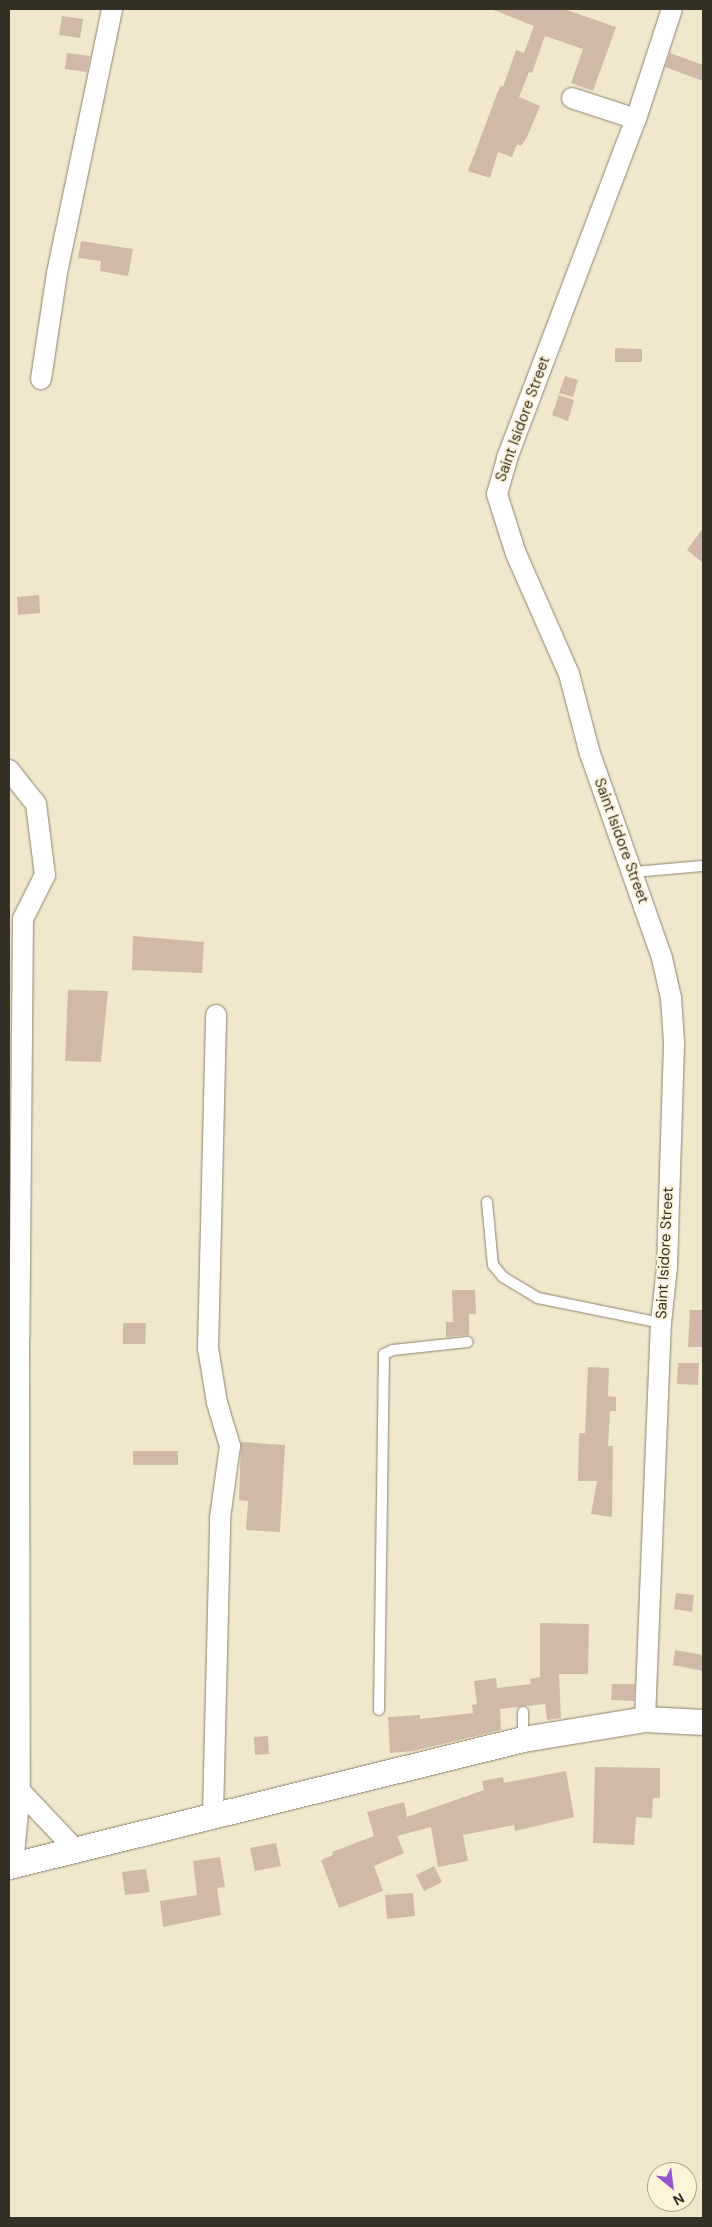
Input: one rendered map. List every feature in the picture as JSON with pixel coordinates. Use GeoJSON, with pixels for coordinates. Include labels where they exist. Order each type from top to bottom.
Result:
{"type":"FeatureCollection","features":[{"type":"Feature","properties":{"kind":"street"},"geometry":{"type":"LineString","coordinates":[[41,379],[57,274],[112,9]]}},
{"type":"Feature","properties":{"kind":"street","name":"Saint Isidore Street"},"geometry":{"type":"LineString","coordinates":[[645,1719],[661,1323],[667,1267],[674,1042],[662,958],[590,754],[569,674],[516,554],[497,494],[507,458],[636,119],[672,9]]}},
{"type":"Feature","properties":{"kind":"street"},"geometry":{"type":"LineString","coordinates":[[572,98],[636,119]]}},
{"type":"Feature","properties":{"kind":"street"},"geometry":{"type":"LineString","coordinates":[[9,770],[36,804],[45,875],[23,919],[19,1337],[20,1791],[11,1866],[74,1848],[523,1739],[645,1719],[703,1722]]}},
{"type":"Feature","properties":{"kind":"street"},"geometry":{"type":"LineString","coordinates":[[213,1815],[220,1518],[230,1446],[217,1403],[208,1348],[216,1015]]}},
{"type":"Feature","properties":{"kind":"street"},"geometry":{"type":"LineString","coordinates":[[20,1791],[74,1848]]}},
{"type":"Feature","properties":{"kind":"lane"},"geometry":{"type":"LineString","coordinates":[[633,872],[703,866]]}},
{"type":"Feature","properties":{"kind":"lane"},"geometry":{"type":"LineString","coordinates":[[487,1202],[493,1265],[503,1277],[538,1298],[661,1323]]}},
{"type":"Feature","properties":{"kind":"lane"},"geometry":{"type":"LineString","coordinates":[[378,1710],[384,1354],[393,1350],[468,1342]]}},
{"type":"Feature","properties":{"kind":"lane"},"geometry":{"type":"LineString","coordinates":[[523,1712],[523,1739]]}},
{"type":"Feature","properties":{"kind":"building"},"geometry":{"type":"Polygon","coordinates":[[[491,9],[564,9],[616,27],[593,91],[571,83],[583,49],[545,36],[532,73],[529,72],[519,97],[540,106],[527,137],[521,146],[517,144],[512,157],[498,152],[490,178],[468,171],[500,86],[503,87],[516,50],[524,53],[534,26],[491,9]]]}},
{"type":"Feature","properties":{"kind":"building"},"geometry":{"type":"Polygon","coordinates":[[[62,16],[83,19],[80,38],[59,35],[62,16]]]}},
{"type":"Feature","properties":{"kind":"building"},"geometry":{"type":"Polygon","coordinates":[[[67,53],[90,56],[87,72],[65,69],[67,53]]]}},
{"type":"Feature","properties":{"kind":"building"},"geometry":{"type":"Polygon","coordinates":[[[670,53],[703,65],[703,81],[665,67],[670,53]]]}},
{"type":"Feature","properties":{"kind":"building"},"geometry":{"type":"Polygon","coordinates":[[[81,241],[133,249],[128,276],[100,271],[101,261],[78,258],[81,241]]]}},
{"type":"Feature","properties":{"kind":"building"},"geometry":{"type":"Polygon","coordinates":[[[615,348],[642,349],[642,362],[615,362],[615,348]]]}},
{"type":"Feature","properties":{"kind":"building"},"geometry":{"type":"Polygon","coordinates":[[[565,376],[578,380],[573,397],[559,393],[565,376]]]}},
{"type":"Feature","properties":{"kind":"building"},"geometry":{"type":"Polygon","coordinates":[[[559,395],[574,400],[568,421],[552,415],[559,395]]]}},
{"type":"Feature","properties":{"kind":"building"},"geometry":{"type":"Polygon","coordinates":[[[703,528],[703,563],[687,550],[703,528]]]}},
{"type":"Feature","properties":{"kind":"building"},"geometry":{"type":"Polygon","coordinates":[[[39,595],[40,613],[18,615],[17,597],[39,595]]]}},
{"type":"Feature","properties":{"kind":"building"},"geometry":{"type":"Polygon","coordinates":[[[133,936],[204,942],[202,973],[132,970],[133,936]]]}},
{"type":"Feature","properties":{"kind":"building"},"geometry":{"type":"Polygon","coordinates":[[[68,990],[108,991],[101,1062],[65,1061],[68,990]]]}},
{"type":"Feature","properties":{"kind":"building"},"geometry":{"type":"Polygon","coordinates":[[[452,1290],[475,1290],[476,1314],[469,1314],[469,1335],[446,1337],[446,1322],[453,1322],[452,1290]]]}},
{"type":"Feature","properties":{"kind":"building"},"geometry":{"type":"Polygon","coordinates":[[[690,1310],[703,1310],[703,1347],[688,1347],[690,1310]]]}},
{"type":"Feature","properties":{"kind":"building"},"geometry":{"type":"Polygon","coordinates":[[[123,1323],[146,1323],[145,1344],[123,1344],[123,1323]]]}},
{"type":"Feature","properties":{"kind":"building"},"geometry":{"type":"Polygon","coordinates":[[[678,1363],[699,1363],[698,1385],[677,1384],[678,1363]]]}},
{"type":"Feature","properties":{"kind":"building"},"geometry":{"type":"Polygon","coordinates":[[[588,1367],[609,1368],[608,1396],[616,1397],[616,1411],[610,1411],[608,1446],[613,1446],[612,1517],[591,1514],[597,1481],[578,1481],[579,1433],[585,1433],[588,1367]]]}},
{"type":"Feature","properties":{"kind":"building"},"geometry":{"type":"Polygon","coordinates":[[[241,1442],[285,1445],[280,1532],[246,1530],[248,1501],[239,1500],[241,1442]]]}},
{"type":"Feature","properties":{"kind":"building"},"geometry":{"type":"Polygon","coordinates":[[[133,1451],[178,1451],[178,1465],[133,1465],[133,1451]]]}},
{"type":"Feature","properties":{"kind":"building"},"geometry":{"type":"Polygon","coordinates":[[[676,1593],[694,1595],[692,1612],[674,1609],[676,1593]]]}},
{"type":"Feature","properties":{"kind":"building"},"geometry":{"type":"Polygon","coordinates":[[[540,1623],[589,1624],[588,1674],[559,1674],[561,1718],[547,1720],[545,1704],[500,1709],[501,1730],[413,1751],[390,1753],[388,1717],[420,1715],[420,1719],[473,1713],[472,1705],[477,1704],[474,1681],[496,1678],[497,1688],[531,1684],[530,1679],[540,1677],[540,1623]]]}},
{"type":"Feature","properties":{"kind":"building"},"geometry":{"type":"Polygon","coordinates":[[[675,1650],[703,1655],[703,1671],[673,1665],[675,1650]]]}},
{"type":"Feature","properties":{"kind":"building"},"geometry":{"type":"Polygon","coordinates":[[[612,1684],[635,1684],[634,1701],[611,1700],[612,1684]]]}},
{"type":"Feature","properties":{"kind":"building"},"geometry":{"type":"Polygon","coordinates":[[[268,1736],[269,1754],[255,1755],[254,1737],[268,1736]]]}},
{"type":"Feature","properties":{"kind":"building"},"geometry":{"type":"Polygon","coordinates":[[[595,1767],[660,1768],[660,1798],[653,1798],[652,1818],[636,1817],[634,1845],[593,1843],[595,1767]]]}},
{"type":"Feature","properties":{"kind":"building"},"geometry":{"type":"Polygon","coordinates":[[[566,1771],[574,1817],[515,1831],[514,1825],[463,1835],[468,1861],[438,1867],[431,1827],[397,1836],[404,1853],[374,1866],[383,1891],[339,1908],[321,1860],[333,1855],[332,1852],[374,1836],[367,1812],[404,1802],[407,1817],[484,1790],[482,1781],[503,1777],[504,1783],[566,1771]]]}},
{"type":"Feature","properties":{"kind":"building"},"geometry":{"type":"Polygon","coordinates":[[[276,1843],[281,1866],[255,1871],[250,1848],[276,1843]]]}},
{"type":"Feature","properties":{"kind":"building"},"geometry":{"type":"Polygon","coordinates":[[[220,1857],[225,1887],[217,1888],[221,1915],[163,1927],[160,1901],[197,1895],[193,1861],[220,1857]]]}},
{"type":"Feature","properties":{"kind":"building"},"geometry":{"type":"Polygon","coordinates":[[[434,1866],[442,1882],[424,1891],[416,1875],[434,1866]]]}},
{"type":"Feature","properties":{"kind":"building"},"geometry":{"type":"Polygon","coordinates":[[[146,1869],[150,1892],[125,1895],[122,1872],[146,1869]]]}},
{"type":"Feature","properties":{"kind":"building"},"geometry":{"type":"Polygon","coordinates":[[[413,1893],[415,1916],[387,1919],[385,1895],[413,1893]]]}}]}
